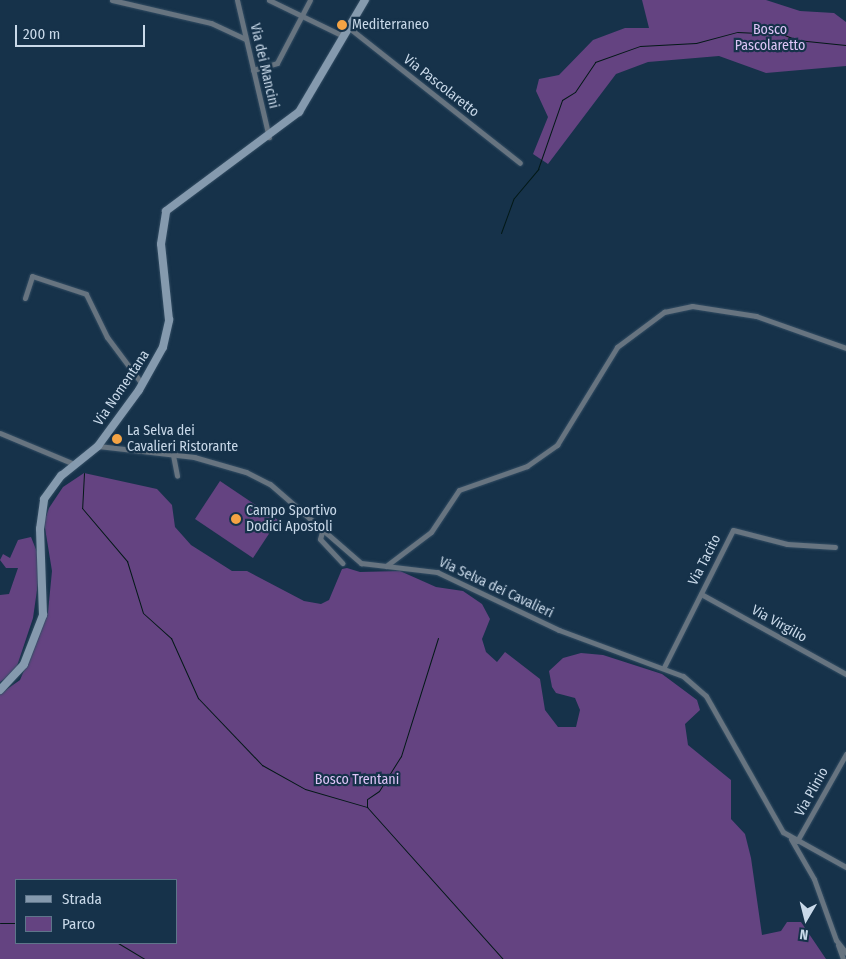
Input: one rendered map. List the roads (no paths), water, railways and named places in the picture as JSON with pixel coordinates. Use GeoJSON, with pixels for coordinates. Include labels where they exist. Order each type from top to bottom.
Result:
{"type":"FeatureCollection","features":[{"type":"Feature","properties":{"kind":"main road","name":"Via Nomentana"},"geometry":{"type":"LineString","coordinates":[[0,690],[24,664],[43,615],[42,505],[51,487],[74,464],[98,446],[142,384],[168,329],[167,276],[161,244],[166,211],[269,138],[304,106],[364,0]]}},
{"type":"Feature","properties":{"kind":"street"},"geometry":{"type":"LineString","coordinates":[[112,0],[211,24],[246,39]]}},
{"type":"Feature","properties":{"kind":"street","name":"Via dei Mancini"},"geometry":{"type":"LineString","coordinates":[[237,0],[269,138]]}},
{"type":"Feature","properties":{"kind":"street"},"geometry":{"type":"LineString","coordinates":[[269,0],[300,17],[343,36]]}},
{"type":"Feature","properties":{"kind":"street"},"geometry":{"type":"LineString","coordinates":[[253,70],[277,64],[310,0]]}},
{"type":"Feature","properties":{"kind":"street","name":"Via Pascolaretto"},"geometry":{"type":"LineString","coordinates":[[348,27],[520,163]]}},
{"type":"Feature","properties":{"kind":"street"},"geometry":{"type":"LineString","coordinates":[[25,298],[32,276],[86,294],[105,332],[142,384]]}},
{"type":"Feature","properties":{"kind":"street"},"geometry":{"type":"LineString","coordinates":[[386,566],[431,532],[459,490],[527,466],[558,445],[617,347],[664,312],[692,306],[756,316],[846,348]]}},
{"type":"Feature","properties":{"kind":"street"},"geometry":{"type":"LineString","coordinates":[[0,433],[74,464]]}},
{"type":"Feature","properties":{"kind":"street","name":"Via Selva dei Cavalieri"},"geometry":{"type":"LineString","coordinates":[[98,446],[173,454],[210,461],[261,479],[361,563],[440,573],[559,630],[664,666],[704,694],[814,879],[843,959]]}},
{"type":"Feature","properties":{"kind":"street"},"geometry":{"type":"LineString","coordinates":[[173,454],[176,476]]}},
{"type":"Feature","properties":{"kind":"street","name":"Via Tacito"},"geometry":{"type":"LineString","coordinates":[[664,666],[734,529],[789,545],[835,547]]}},
{"type":"Feature","properties":{"kind":"street"},"geometry":{"type":"LineString","coordinates":[[322,532],[320,539],[342,563]]}},
{"type":"Feature","properties":{"kind":"street","name":"Via Virgilio"},"geometry":{"type":"LineString","coordinates":[[701,594],[846,674]]}},
{"type":"Feature","properties":{"kind":"street","name":"Via Plinio"},"geometry":{"type":"LineString","coordinates":[[797,841],[846,754]]}},
{"type":"Feature","properties":{"kind":"street"},"geometry":{"type":"LineString","coordinates":[[789,837],[846,867]]}},
{"type":"Feature","properties":{"kind":"street"},"geometry":{"type":"LineString","coordinates":[[836,940],[846,953]]}},
{"type":"Feature","properties":{"kind":"waterway"},"geometry":{"type":"LineString","coordinates":[[501,233],[514,198],[538,169],[562,100],[575,92],[595,62],[640,46],[696,43],[737,32],[782,34],[797,40],[846,45]]}},
{"type":"Feature","properties":{"kind":"waterway"},"geometry":{"type":"LineString","coordinates":[[84,473],[82,508],[127,561],[143,613],[171,638],[198,698],[262,765],[305,789],[367,807]]}},
{"type":"Feature","properties":{"kind":"waterway"},"geometry":{"type":"LineString","coordinates":[[438,638],[401,756],[379,791],[367,799],[367,807],[503,959]]}},
{"type":"Feature","properties":{"kind":"waterway"},"geometry":{"type":"LineString","coordinates":[[0,923],[15,923]]}},
{"type":"Feature","properties":{"kind":"waterway"},"geometry":{"type":"LineString","coordinates":[[120,944],[145,959]]}},
{"type":"Feature","properties":{"kind":"place","name":"Mediterraneo"},"geometry":{"type":"Point","coordinates":[342,25]}},
{"type":"Feature","properties":{"kind":"place","name":"La Selva dei Cavalieri Ristorante"},"geometry":{"type":"Point","coordinates":[117,439]}},
{"type":"Feature","properties":{"kind":"place","name":"Campo Sportivo Dodici Apostoli"},"geometry":{"type":"Point","coordinates":[236,519]}},
{"type":"Feature","properties":{"kind":"park label","name":"Bosco Pascolaretto"},"geometry":{"type":"Point","coordinates":[770,38]}},
{"type":"Feature","properties":{"kind":"park label","name":"Bosco Trentani"},"geometry":{"type":"Point","coordinates":[357,780]}}]}
